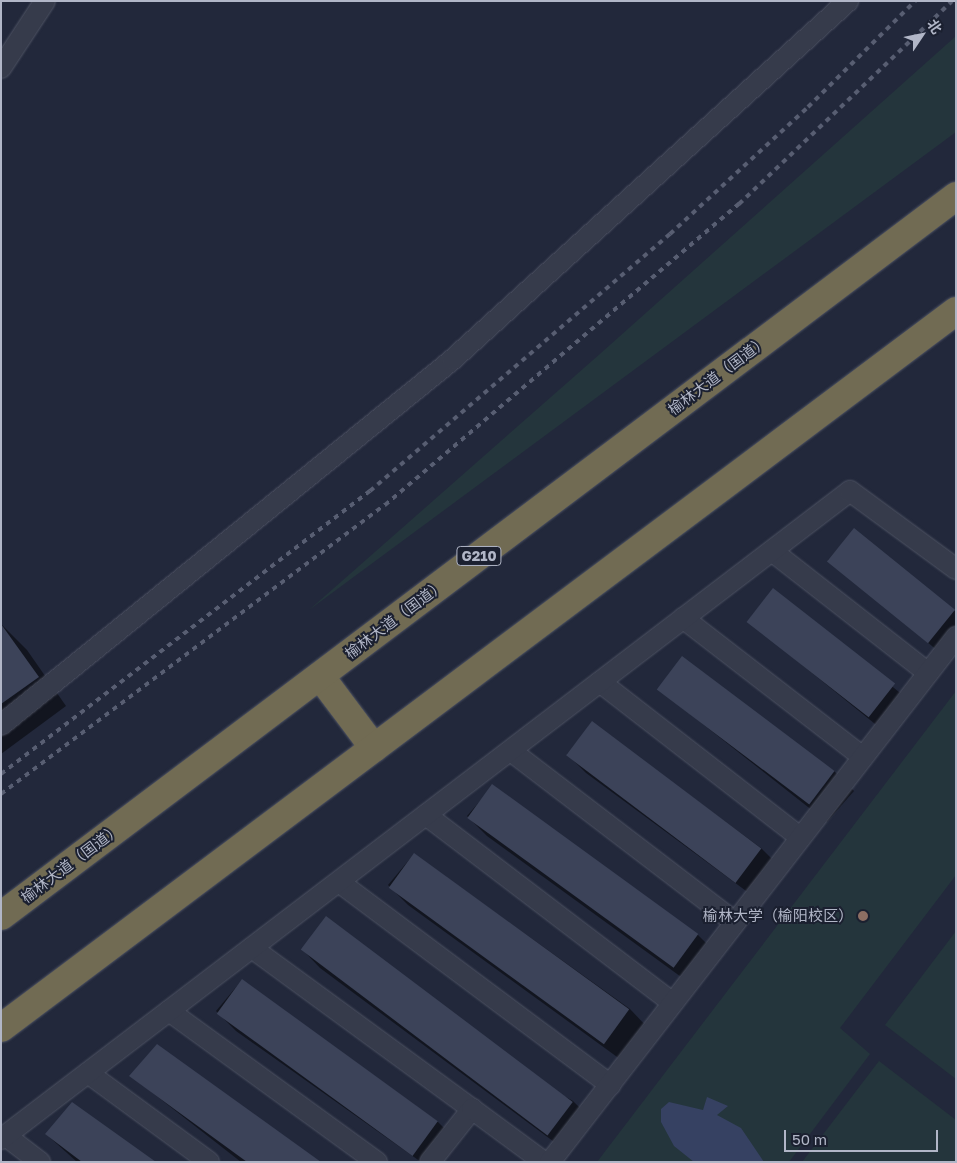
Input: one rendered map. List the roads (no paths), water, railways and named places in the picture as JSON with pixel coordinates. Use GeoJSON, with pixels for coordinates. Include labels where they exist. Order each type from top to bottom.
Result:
{"type":"FeatureCollection","features":[{"type":"Feature","properties":{"kind":"highway","name":"榆林大道（国道）"},"geometry":{"type":"LineString","coordinates":[[1,916],[956,196]]}},
{"type":"Feature","properties":{"kind":"highway"},"geometry":{"type":"LineString","coordinates":[[1,1028],[956,311]]}},
{"type":"Feature","properties":{"kind":"highway"},"geometry":{"type":"LineString","coordinates":[[320,676],[374,748]]}},
{"type":"Feature","properties":{"kind":"street"},"geometry":{"type":"LineString","coordinates":[[1,68],[45,1]]}},
{"type":"Feature","properties":{"kind":"street"},"geometry":{"type":"LineString","coordinates":[[1,725],[452,360],[848,1]]}},
{"type":"Feature","properties":{"kind":"street"},"geometry":{"type":"LineString","coordinates":[[40,1162],[3,1137],[850,491],[956,569]]}},
{"type":"Feature","properties":{"kind":"street"},"geometry":{"type":"LineString","coordinates":[[772,550],[928,673]]}},
{"type":"Feature","properties":{"kind":"street"},"geometry":{"type":"LineString","coordinates":[[683,618],[863,757]]}},
{"type":"Feature","properties":{"kind":"street"},"geometry":{"type":"LineString","coordinates":[[550,1162],[956,637]]}},
{"type":"Feature","properties":{"kind":"street"},"geometry":{"type":"LineString","coordinates":[[600,682],[800,837]]}},
{"type":"Feature","properties":{"kind":"street"},"geometry":{"type":"LineString","coordinates":[[511,750],[735,922]]}},
{"type":"Feature","properties":{"kind":"street"},"geometry":{"type":"LineString","coordinates":[[426,815],[673,1002]]}},
{"type":"Feature","properties":{"kind":"street"},"geometry":{"type":"LineString","coordinates":[[339,882],[610,1084]]}},
{"type":"Feature","properties":{"kind":"street"},"geometry":{"type":"LineString","coordinates":[[252,948],[544,1162]]}},
{"type":"Feature","properties":{"kind":"street"},"geometry":{"type":"LineString","coordinates":[[169,1011],[377,1162]]}},
{"type":"Feature","properties":{"kind":"street"},"geometry":{"type":"LineString","coordinates":[[88,1073],[209,1162]]}},
{"type":"Feature","properties":{"kind":"street"},"geometry":{"type":"LineString","coordinates":[[430,1162],[472,1109]]}},
{"type":"Feature","properties":{"kind":"water"},"geometry":{"type":"Polygon","coordinates":[[[707,1097],[728,1106],[717,1115],[741,1128],[764,1162],[694,1162],[674,1146],[661,1122],[661,1109],[669,1102],[703,1110],[707,1097]]]}},
{"type":"Feature","properties":{"kind":"railway"},"geometry":{"type":"LineString","coordinates":[[1,774],[370,491],[670,234],[808,107],[915,1]]}},
{"type":"Feature","properties":{"kind":"railway"},"geometry":{"type":"LineString","coordinates":[[1,794],[385,505],[739,204],[952,1]]}},
{"type":"Feature","properties":{"kind":"place","name":"榆林大学（榆阳校区）"},"geometry":{"type":"Point","coordinates":[863,916]}}]}
